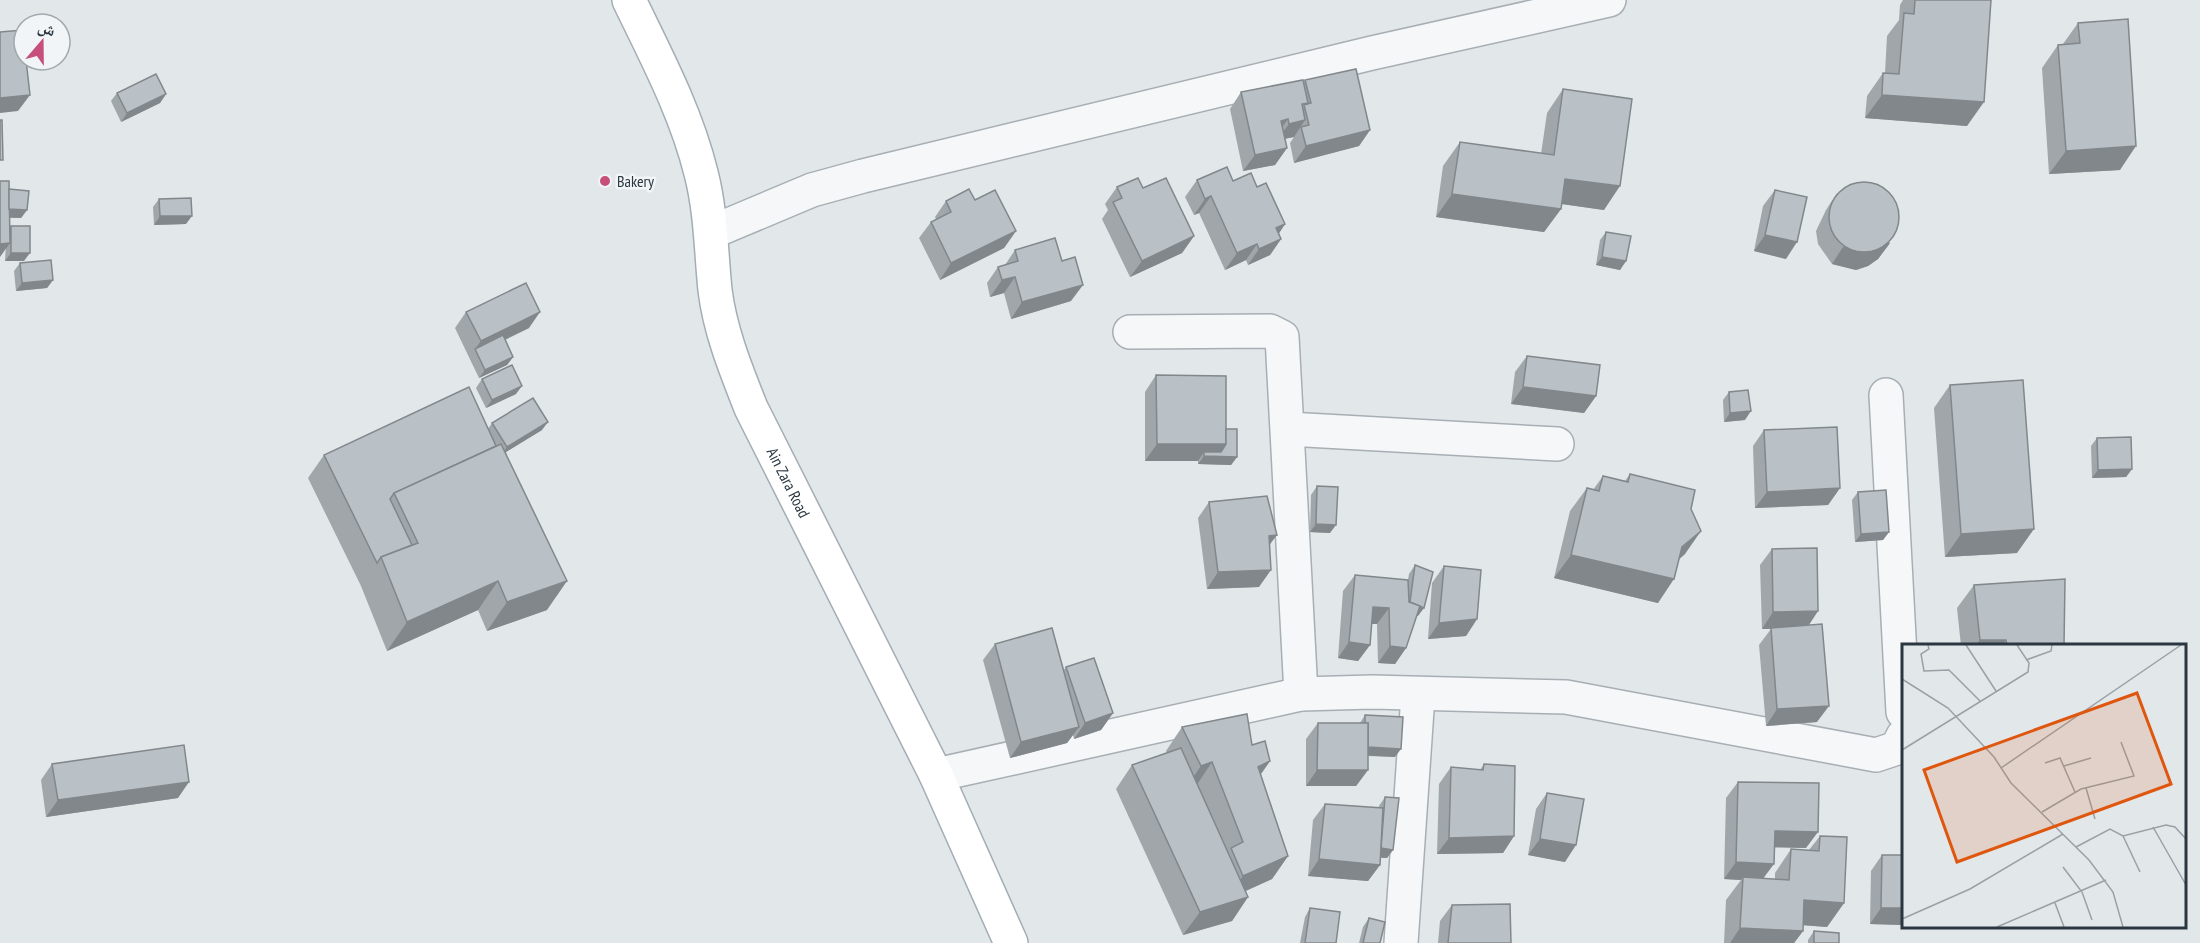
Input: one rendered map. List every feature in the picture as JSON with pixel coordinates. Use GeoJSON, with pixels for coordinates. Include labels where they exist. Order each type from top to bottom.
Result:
{"type":"FeatureCollection","features":[{"type":"Feature","properties":{"kind":"main road","name":"Ain Zara Road"},"geometry":{"type":"LineString","coordinates":[[629,0],[683,116],[701,173],[712,232],[716,292],[726,341],[751,408],[936,775],[1011,943]]}},
{"type":"Feature","properties":{"kind":"street"},"geometry":{"type":"LineString","coordinates":[[712,232],[812,190],[863,176],[1372,53],[1609,0]]}},
{"type":"Feature","properties":{"kind":"street"},"geometry":{"type":"LineString","coordinates":[[1130,332],[1270,331],[1282,337],[1301,694]]}},
{"type":"Feature","properties":{"kind":"street"},"geometry":{"type":"LineString","coordinates":[[1886,395],[1902,693]]}},
{"type":"Feature","properties":{"kind":"street"},"geometry":{"type":"LineString","coordinates":[[1288,429],[1557,444]]}},
{"type":"Feature","properties":{"kind":"street"},"geometry":{"type":"LineString","coordinates":[[936,775],[1301,694],[1372,692],[1418,695],[1566,697],[1876,754],[1897,748],[1902,738]]}},
{"type":"Feature","properties":{"kind":"street"},"geometry":{"type":"LineString","coordinates":[[1401,943],[1418,695]]}},
{"type":"Feature","properties":{"kind":"building"},"geometry":{"type":"Polygon","coordinates":[[[1915,0],[1991,0],[1984,102],[1882,95],[1883,73],[1899,74],[1904,13],[1914,14],[1915,0]]]}},
{"type":"Feature","properties":{"kind":"building"},"geometry":{"type":"Polygon","coordinates":[[[2128,19],[2136,146],[2066,151],[2058,45],[2080,43],[2078,23],[2128,19]]]}},
{"type":"Feature","properties":{"kind":"building"},"geometry":{"type":"Polygon","coordinates":[[[12,31],[12,72],[27,72],[30,95],[0,98],[0,32],[12,31]]]}},
{"type":"Feature","properties":{"kind":"building"},"geometry":{"type":"Polygon","coordinates":[[[1356,69],[1370,130],[1306,146],[1301,127],[1309,125],[1304,105],[1311,103],[1305,80],[1356,69]]]}},
{"type":"Feature","properties":{"kind":"building"},"geometry":{"type":"Polygon","coordinates":[[[156,74],[166,94],[127,113],[117,93],[156,74]]]}},
{"type":"Feature","properties":{"kind":"building"},"geometry":{"type":"Polygon","coordinates":[[[1303,80],[1308,103],[1302,104],[1305,120],[1289,124],[1288,119],[1281,121],[1287,148],[1255,155],[1241,92],[1303,80]]]}},
{"type":"Feature","properties":{"kind":"building"},"geometry":{"type":"Polygon","coordinates":[[[1563,89],[1632,99],[1620,186],[1565,179],[1561,209],[1452,194],[1460,142],[1554,155],[1563,89]]]}},
{"type":"Feature","properties":{"kind":"building"},"geometry":{"type":"Polygon","coordinates":[[[0,120],[2,120],[3,160],[0,160],[0,120]]]}},
{"type":"Feature","properties":{"kind":"building"},"geometry":{"type":"Polygon","coordinates":[[[1227,167],[1233,181],[1251,173],[1257,187],[1266,183],[1285,224],[1276,228],[1281,239],[1259,249],[1257,244],[1237,253],[1211,196],[1205,199],[1197,180],[1227,167]]]}},
{"type":"Feature","properties":{"kind":"building"},"geometry":{"type":"Polygon","coordinates":[[[1138,178],[1143,188],[1166,178],[1194,236],[1142,261],[1113,202],[1122,198],[1117,187],[1138,178]]]}},
{"type":"Feature","properties":{"kind":"building"},"geometry":{"type":"Polygon","coordinates":[[[0,181],[9,181],[10,243],[0,244],[0,181]]]}},
{"type":"Feature","properties":{"kind":"building"},"geometry":{"type":"Polygon","coordinates":[[[1864,182],[1877,185],[1889,192],[1896,204],[1899,217],[1896,230],[1889,242],[1877,249],[1864,252],[1851,249],[1839,242],[1832,230],[1829,217],[1832,204],[1839,192],[1851,185],[1864,182]]]}},
{"type":"Feature","properties":{"kind":"building"},"geometry":{"type":"Polygon","coordinates":[[[9,189],[29,191],[27,210],[9,209],[9,189]]]}},
{"type":"Feature","properties":{"kind":"building"},"geometry":{"type":"Polygon","coordinates":[[[969,189],[975,200],[995,190],[1016,231],[951,263],[931,222],[951,212],[946,201],[969,189]]]}},
{"type":"Feature","properties":{"kind":"building"},"geometry":{"type":"Polygon","coordinates":[[[1775,190],[1807,197],[1797,242],[1765,235],[1775,190]]]}},
{"type":"Feature","properties":{"kind":"building"},"geometry":{"type":"Polygon","coordinates":[[[191,198],[192,216],[160,216],[159,199],[191,198]]]}},
{"type":"Feature","properties":{"kind":"building"},"geometry":{"type":"Polygon","coordinates":[[[11,226],[30,226],[30,253],[11,253],[11,226]]]}},
{"type":"Feature","properties":{"kind":"building"},"geometry":{"type":"Polygon","coordinates":[[[1606,232],[1631,236],[1626,261],[1602,257],[1606,232]]]}},
{"type":"Feature","properties":{"kind":"building"},"geometry":{"type":"Polygon","coordinates":[[[1055,238],[1062,261],[1075,257],[1083,285],[1022,302],[1015,277],[1002,280],[998,267],[1018,261],[1015,250],[1055,238]]]}},
{"type":"Feature","properties":{"kind":"building"},"geometry":{"type":"Polygon","coordinates":[[[51,260],[53,280],[22,283],[20,263],[51,260]]]}},
{"type":"Feature","properties":{"kind":"building"},"geometry":{"type":"Polygon","coordinates":[[[526,283],[540,312],[481,341],[466,312],[526,283]]]}},
{"type":"Feature","properties":{"kind":"building"},"geometry":{"type":"Polygon","coordinates":[[[503,335],[513,357],[485,370],[475,349],[503,335]]]}},
{"type":"Feature","properties":{"kind":"building"},"geometry":{"type":"Polygon","coordinates":[[[1527,356],[1600,365],[1596,396],[1523,387],[1527,356]]]}},
{"type":"Feature","properties":{"kind":"building"},"geometry":{"type":"Polygon","coordinates":[[[512,365],[522,386],[492,400],[482,379],[512,365]]]}},
{"type":"Feature","properties":{"kind":"building"},"geometry":{"type":"Polygon","coordinates":[[[1156,375],[1226,376],[1226,444],[1157,444],[1156,375]]]}},
{"type":"Feature","properties":{"kind":"building"},"geometry":{"type":"Polygon","coordinates":[[[2023,380],[2034,529],[1961,534],[1950,385],[2023,380]]]}},
{"type":"Feature","properties":{"kind":"building"},"geometry":{"type":"Polygon","coordinates":[[[469,387],[496,446],[394,493],[390,499],[412,545],[381,557],[377,563],[324,455],[469,387]]]}},
{"type":"Feature","properties":{"kind":"building"},"geometry":{"type":"Polygon","coordinates":[[[1748,390],[1751,411],[1730,413],[1729,392],[1748,390]]]}},
{"type":"Feature","properties":{"kind":"building"},"geometry":{"type":"Polygon","coordinates":[[[533,398],[548,422],[507,447],[492,423],[533,398]]]}},
{"type":"Feature","properties":{"kind":"building"},"geometry":{"type":"Polygon","coordinates":[[[1837,427],[1840,488],[1767,492],[1764,430],[1837,427]]]}},
{"type":"Feature","properties":{"kind":"building"},"geometry":{"type":"Polygon","coordinates":[[[1226,429],[1237,429],[1237,457],[1204,456],[1204,452],[1221,452],[1226,444],[1226,429]]]}},
{"type":"Feature","properties":{"kind":"building"},"geometry":{"type":"Polygon","coordinates":[[[2131,437],[2132,469],[2098,470],[2097,438],[2131,437]]]}},
{"type":"Feature","properties":{"kind":"building"},"geometry":{"type":"Polygon","coordinates":[[[501,444],[567,581],[507,602],[498,581],[407,622],[381,557],[418,543],[394,493],[501,444]]]}},
{"type":"Feature","properties":{"kind":"building"},"geometry":{"type":"Polygon","coordinates":[[[1630,474],[1695,490],[1691,509],[1701,531],[1682,547],[1674,579],[1571,555],[1587,488],[1599,491],[1603,476],[1628,482],[1630,474]]]}},
{"type":"Feature","properties":{"kind":"building"},"geometry":{"type":"Polygon","coordinates":[[[1317,486],[1338,487],[1336,525],[1316,524],[1317,486]]]}},
{"type":"Feature","properties":{"kind":"building"},"geometry":{"type":"Polygon","coordinates":[[[1886,490],[1889,532],[1861,534],[1858,492],[1886,490]]]}},
{"type":"Feature","properties":{"kind":"building"},"geometry":{"type":"Polygon","coordinates":[[[1267,496],[1277,535],[1269,536],[1271,570],[1218,572],[1209,502],[1267,496]]]}},
{"type":"Feature","properties":{"kind":"building"},"geometry":{"type":"Polygon","coordinates":[[[1817,548],[1818,611],[1773,612],[1772,549],[1817,548]]]}},
{"type":"Feature","properties":{"kind":"building"},"geometry":{"type":"Polygon","coordinates":[[[1415,565],[1433,572],[1424,608],[1410,602],[1415,565]]]}},
{"type":"Feature","properties":{"kind":"building"},"geometry":{"type":"Polygon","coordinates":[[[1444,566],[1481,570],[1477,619],[1439,623],[1444,566]]]}},
{"type":"Feature","properties":{"kind":"building"},"geometry":{"type":"Polygon","coordinates":[[[1355,575],[1408,580],[1409,602],[1420,606],[1406,648],[1390,646],[1389,608],[1373,607],[1370,645],[1349,642],[1355,575]]]}},
{"type":"Feature","properties":{"kind":"building"},"geometry":{"type":"Polygon","coordinates":[[[2065,579],[2064,644],[2007,644],[2006,640],[1980,640],[1974,585],[2065,579]]]}},
{"type":"Feature","properties":{"kind":"building"},"geometry":{"type":"Polygon","coordinates":[[[1822,624],[1829,706],[1777,709],[1771,628],[1822,624]]]}},
{"type":"Feature","properties":{"kind":"building"},"geometry":{"type":"Polygon","coordinates":[[[1052,628],[1079,727],[1021,742],[995,644],[1052,628]]]}},
{"type":"Feature","properties":{"kind":"building"},"geometry":{"type":"Polygon","coordinates":[[[1094,658],[1113,713],[1085,723],[1066,667],[1094,658]]]}},
{"type":"Feature","properties":{"kind":"building"},"geometry":{"type":"Polygon","coordinates":[[[1247,714],[1252,745],[1265,741],[1270,761],[1258,767],[1288,856],[1243,876],[1231,848],[1243,842],[1212,762],[1201,766],[1182,727],[1247,714]]]}},
{"type":"Feature","properties":{"kind":"building"},"geometry":{"type":"Polygon","coordinates":[[[1365,715],[1403,717],[1401,749],[1368,747],[1368,723],[1365,723],[1365,715]]]}},
{"type":"Feature","properties":{"kind":"building"},"geometry":{"type":"Polygon","coordinates":[[[1318,723],[1368,723],[1368,770],[1317,770],[1318,723]]]}},
{"type":"Feature","properties":{"kind":"building"},"geometry":{"type":"Polygon","coordinates":[[[184,745],[189,782],[58,800],[52,764],[184,745]]]}},
{"type":"Feature","properties":{"kind":"building"},"geometry":{"type":"Polygon","coordinates":[[[1181,748],[1248,897],[1200,912],[1132,765],[1181,748]]]}},
{"type":"Feature","properties":{"kind":"building"},"geometry":{"type":"Polygon","coordinates":[[[1484,764],[1515,766],[1514,836],[1449,838],[1451,767],[1483,770],[1484,764]]]}},
{"type":"Feature","properties":{"kind":"building"},"geometry":{"type":"Polygon","coordinates":[[[1738,782],[1819,783],[1818,832],[1775,831],[1774,864],[1736,862],[1738,782]]]}},
{"type":"Feature","properties":{"kind":"building"},"geometry":{"type":"Polygon","coordinates":[[[1547,793],[1584,799],[1576,845],[1540,839],[1547,793]]]}},
{"type":"Feature","properties":{"kind":"building"},"geometry":{"type":"Polygon","coordinates":[[[1385,797],[1399,798],[1393,850],[1381,848],[1385,797]]]}},
{"type":"Feature","properties":{"kind":"building"},"geometry":{"type":"Polygon","coordinates":[[[1325,804],[1383,808],[1380,865],[1319,859],[1325,804]]]}},
{"type":"Feature","properties":{"kind":"building"},"geometry":{"type":"Polygon","coordinates":[[[1820,836],[1847,837],[1844,903],[1804,900],[1803,931],[1740,928],[1743,877],[1789,880],[1791,849],[1819,851],[1820,836]]]}},
{"type":"Feature","properties":{"kind":"building"},"geometry":{"type":"Polygon","coordinates":[[[1882,855],[1902,855],[1902,908],[1881,908],[1882,855]]]}},
{"type":"Feature","properties":{"kind":"building"},"geometry":{"type":"Polygon","coordinates":[[[1510,904],[1511,943],[1448,943],[1452,905],[1510,904]]]}},
{"type":"Feature","properties":{"kind":"building"},"geometry":{"type":"Polygon","coordinates":[[[1310,908],[1340,912],[1336,943],[1305,943],[1310,908]]]}},
{"type":"Feature","properties":{"kind":"building"},"geometry":{"type":"Polygon","coordinates":[[[1369,918],[1385,922],[1380,943],[1363,943],[1369,918]]]}},
{"type":"Feature","properties":{"kind":"building"},"geometry":{"type":"Polygon","coordinates":[[[1814,931],[1839,933],[1839,943],[1814,943],[1814,931]]]}},
{"type":"Feature","properties":{"kind":"place","name":"Bakery"},"geometry":{"type":"Point","coordinates":[605,181]}}]}
